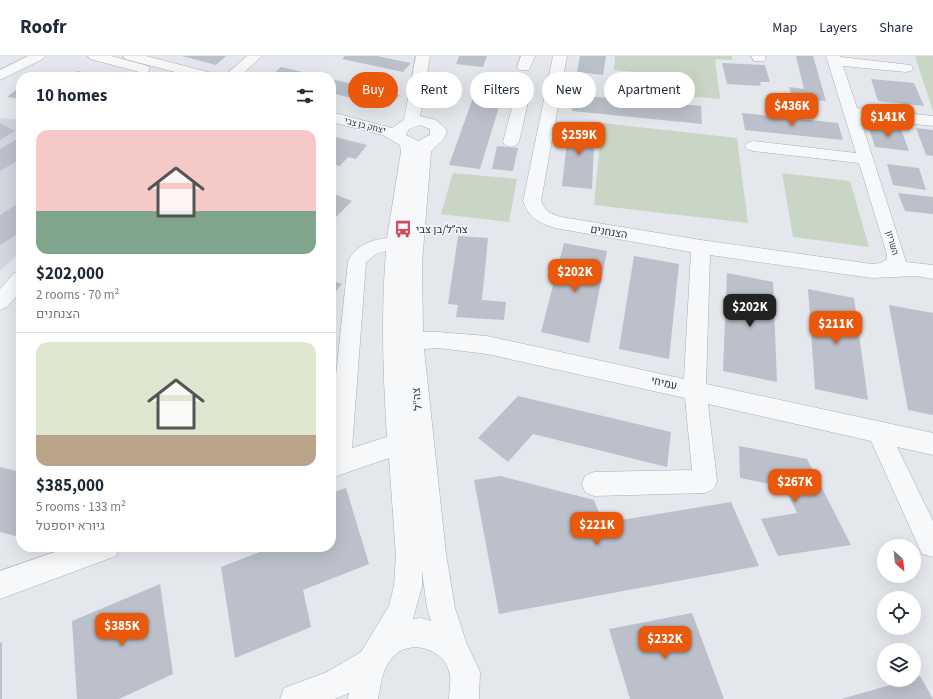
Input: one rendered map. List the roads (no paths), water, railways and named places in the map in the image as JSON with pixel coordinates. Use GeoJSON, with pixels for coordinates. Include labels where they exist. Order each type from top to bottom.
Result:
{"type":"FeatureCollection","features":[{"type":"Feature","properties":{"kind":"street"},"geometry":{"type":"LineString","coordinates":[[0,76],[38,56]]}},
{"type":"Feature","properties":{"kind":"street"},"geometry":{"type":"LineString","coordinates":[[95,56],[156,72]]}},
{"type":"Feature","properties":{"kind":"street"},"geometry":{"type":"LineString","coordinates":[[130,56],[192,72]]}},
{"type":"Feature","properties":{"kind":"street"},"geometry":{"type":"LineString","coordinates":[[236,72],[255,56]]}},
{"type":"Feature","properties":{"kind":"street","name":"צה\"ל"},"geometry":{"type":"LineString","coordinates":[[374,656],[402,612],[408,586],[409,556],[400,443],[403,341],[410,300],[413,235],[423,152],[414,132],[414,112],[422,56]]}},
{"type":"Feature","properties":{"kind":"street","name":"צה\"ל"},"geometry":{"type":"LineString","coordinates":[[435,56],[408,152],[396,244],[392,300],[403,341],[441,608],[462,675]]}},
{"type":"Feature","properties":{"kind":"street","name":"הצנחנים"},"geometry":{"type":"LineString","coordinates":[[560,56],[532,201],[535,211],[545,219],[561,223],[701,247]]}},
{"type":"Feature","properties":{"kind":"street"},"geometry":{"type":"LineString","coordinates":[[833,58],[906,68]]}},
{"type":"Feature","properties":{"kind":"street","name":"השריון"},"geometry":{"type":"LineString","coordinates":[[701,247],[872,271],[886,269],[897,262],[896,254],[833,58]]}},
{"type":"Feature","properties":{"kind":"street","name":"יצחק בן צבי"},"geometry":{"type":"LineString","coordinates":[[336,108],[395,122],[414,132]]}},
{"type":"Feature","properties":{"kind":"street"},"geometry":{"type":"LineString","coordinates":[[511,142],[519,108]]}},
{"type":"Feature","properties":{"kind":"street"},"geometry":{"type":"LineString","coordinates":[[851,112],[933,121]]}},
{"type":"Feature","properties":{"kind":"street","name":"יצחק בן צבי"},"geometry":{"type":"LineString","coordinates":[[336,118],[388,132],[414,132]]}},
{"type":"Feature","properties":{"kind":"street"},"geometry":{"type":"LineString","coordinates":[[517,118],[548,121]]}},
{"type":"Feature","properties":{"kind":"street"},"geometry":{"type":"LineString","coordinates":[[753,146],[866,159]]}},
{"type":"Feature","properties":{"kind":"street"},"geometry":{"type":"LineString","coordinates":[[336,457],[357,261],[364,251],[377,246],[396,244]]}},
{"type":"Feature","properties":{"kind":"street"},"geometry":{"type":"LineString","coordinates":[[594,484],[706,481],[695,390],[701,247]]}},
{"type":"Feature","properties":{"kind":"street"},"geometry":{"type":"LineString","coordinates":[[886,269],[916,269],[933,272]]}},
{"type":"Feature","properties":{"kind":"street"},"geometry":{"type":"LineString","coordinates":[[0,302],[16,284]]}},
{"type":"Feature","properties":{"kind":"street","name":"עמיחי"},"geometry":{"type":"LineString","coordinates":[[403,341],[438,340],[487,345],[933,444]]}},
{"type":"Feature","properties":{"kind":"street"},"geometry":{"type":"LineString","coordinates":[[878,431],[931,545]]}},
{"type":"Feature","properties":{"kind":"street"},"geometry":{"type":"LineString","coordinates":[[336,466],[400,443]]}},
{"type":"Feature","properties":{"kind":"street"},"geometry":{"type":"LineString","coordinates":[[0,585],[93,552]]}},
{"type":"Feature","properties":{"kind":"street"},"geometry":{"type":"LineString","coordinates":[[295,699],[335,684],[374,656],[395,636],[411,631],[429,633],[444,640],[462,675],[478,699]]}},
{"type":"Feature","properties":{"kind":"street"},"geometry":{"type":"LineString","coordinates":[[363,699],[364,678],[374,656]]}},
{"type":"Feature","properties":{"kind":"place","name":"צה״ל/בן צבי"},"geometry":{"type":"Point","coordinates":[403,229]}}]}
